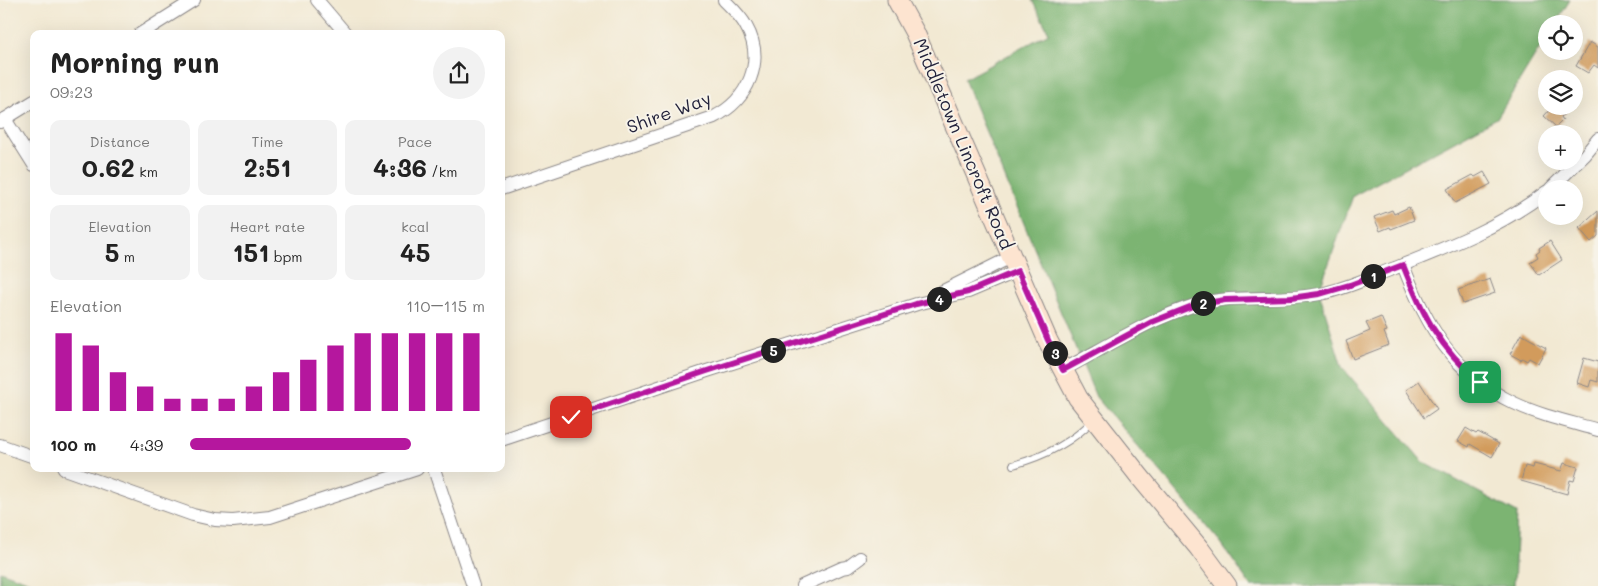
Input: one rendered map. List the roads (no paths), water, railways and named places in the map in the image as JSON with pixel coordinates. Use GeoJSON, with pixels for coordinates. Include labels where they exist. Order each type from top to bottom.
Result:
{"type":"FeatureCollection","features":[{"type":"Feature","properties":{"kind":"main road","name":"Middletown Lincroft Road"},"geometry":{"type":"LineString","coordinates":[[896,0],[915,33],[1048,340],[1078,398],[1199,548],[1227,586]]}},
{"type":"Feature","properties":{"kind":"street"},"geometry":{"type":"LineString","coordinates":[[146,30],[194,0]]}},
{"type":"Feature","properties":{"kind":"street"},"geometry":{"type":"LineString","coordinates":[[317,0],[343,30]]}},
{"type":"Feature","properties":{"kind":"street","name":"Shire Way"},"geometry":{"type":"LineString","coordinates":[[505,188],[714,117],[736,102],[747,86],[752,74],[754,60],[752,38],[748,28],[737,12],[724,0]]}},
{"type":"Feature","properties":{"kind":"street"},"geometry":{"type":"LineString","coordinates":[[30,104],[2,121],[30,160]]}},
{"type":"Feature","properties":{"kind":"street"},"geometry":{"type":"LineString","coordinates":[[1559,180],[1585,155],[1598,139]]}},
{"type":"Feature","properties":{"kind":"street"},"geometry":{"type":"LineString","coordinates":[[1063,370],[1152,322],[1195,305],[1225,300],[1291,298],[1319,294],[1350,285],[1470,238],[1507,219],[1538,198]]}},
{"type":"Feature","properties":{"kind":"street"},"geometry":{"type":"LineString","coordinates":[[505,437],[916,304],[1015,264]]}},
{"type":"Feature","properties":{"kind":"street"},"geometry":{"type":"LineString","coordinates":[[1403,265],[1428,322],[1443,346],[1468,372],[1515,404],[1598,430]]}},
{"type":"Feature","properties":{"kind":"street"},"geometry":{"type":"LineString","coordinates":[[0,445],[30,456]]}},
{"type":"Feature","properties":{"kind":"street"},"geometry":{"type":"LineString","coordinates":[[72,472],[193,516],[233,521],[270,517],[408,472]]}},
{"type":"Feature","properties":{"kind":"street"},"geometry":{"type":"LineString","coordinates":[[435,472],[473,586]]}},
{"type":"Feature","properties":{"kind":"street"},"geometry":{"type":"LineString","coordinates":[[802,586],[848,567],[860,558]]}},
{"type":"Feature","properties":{"kind":"lane"},"geometry":{"type":"LineString","coordinates":[[1013,465],[1045,453],[1065,442],[1079,434],[1094,419]]}}]}
